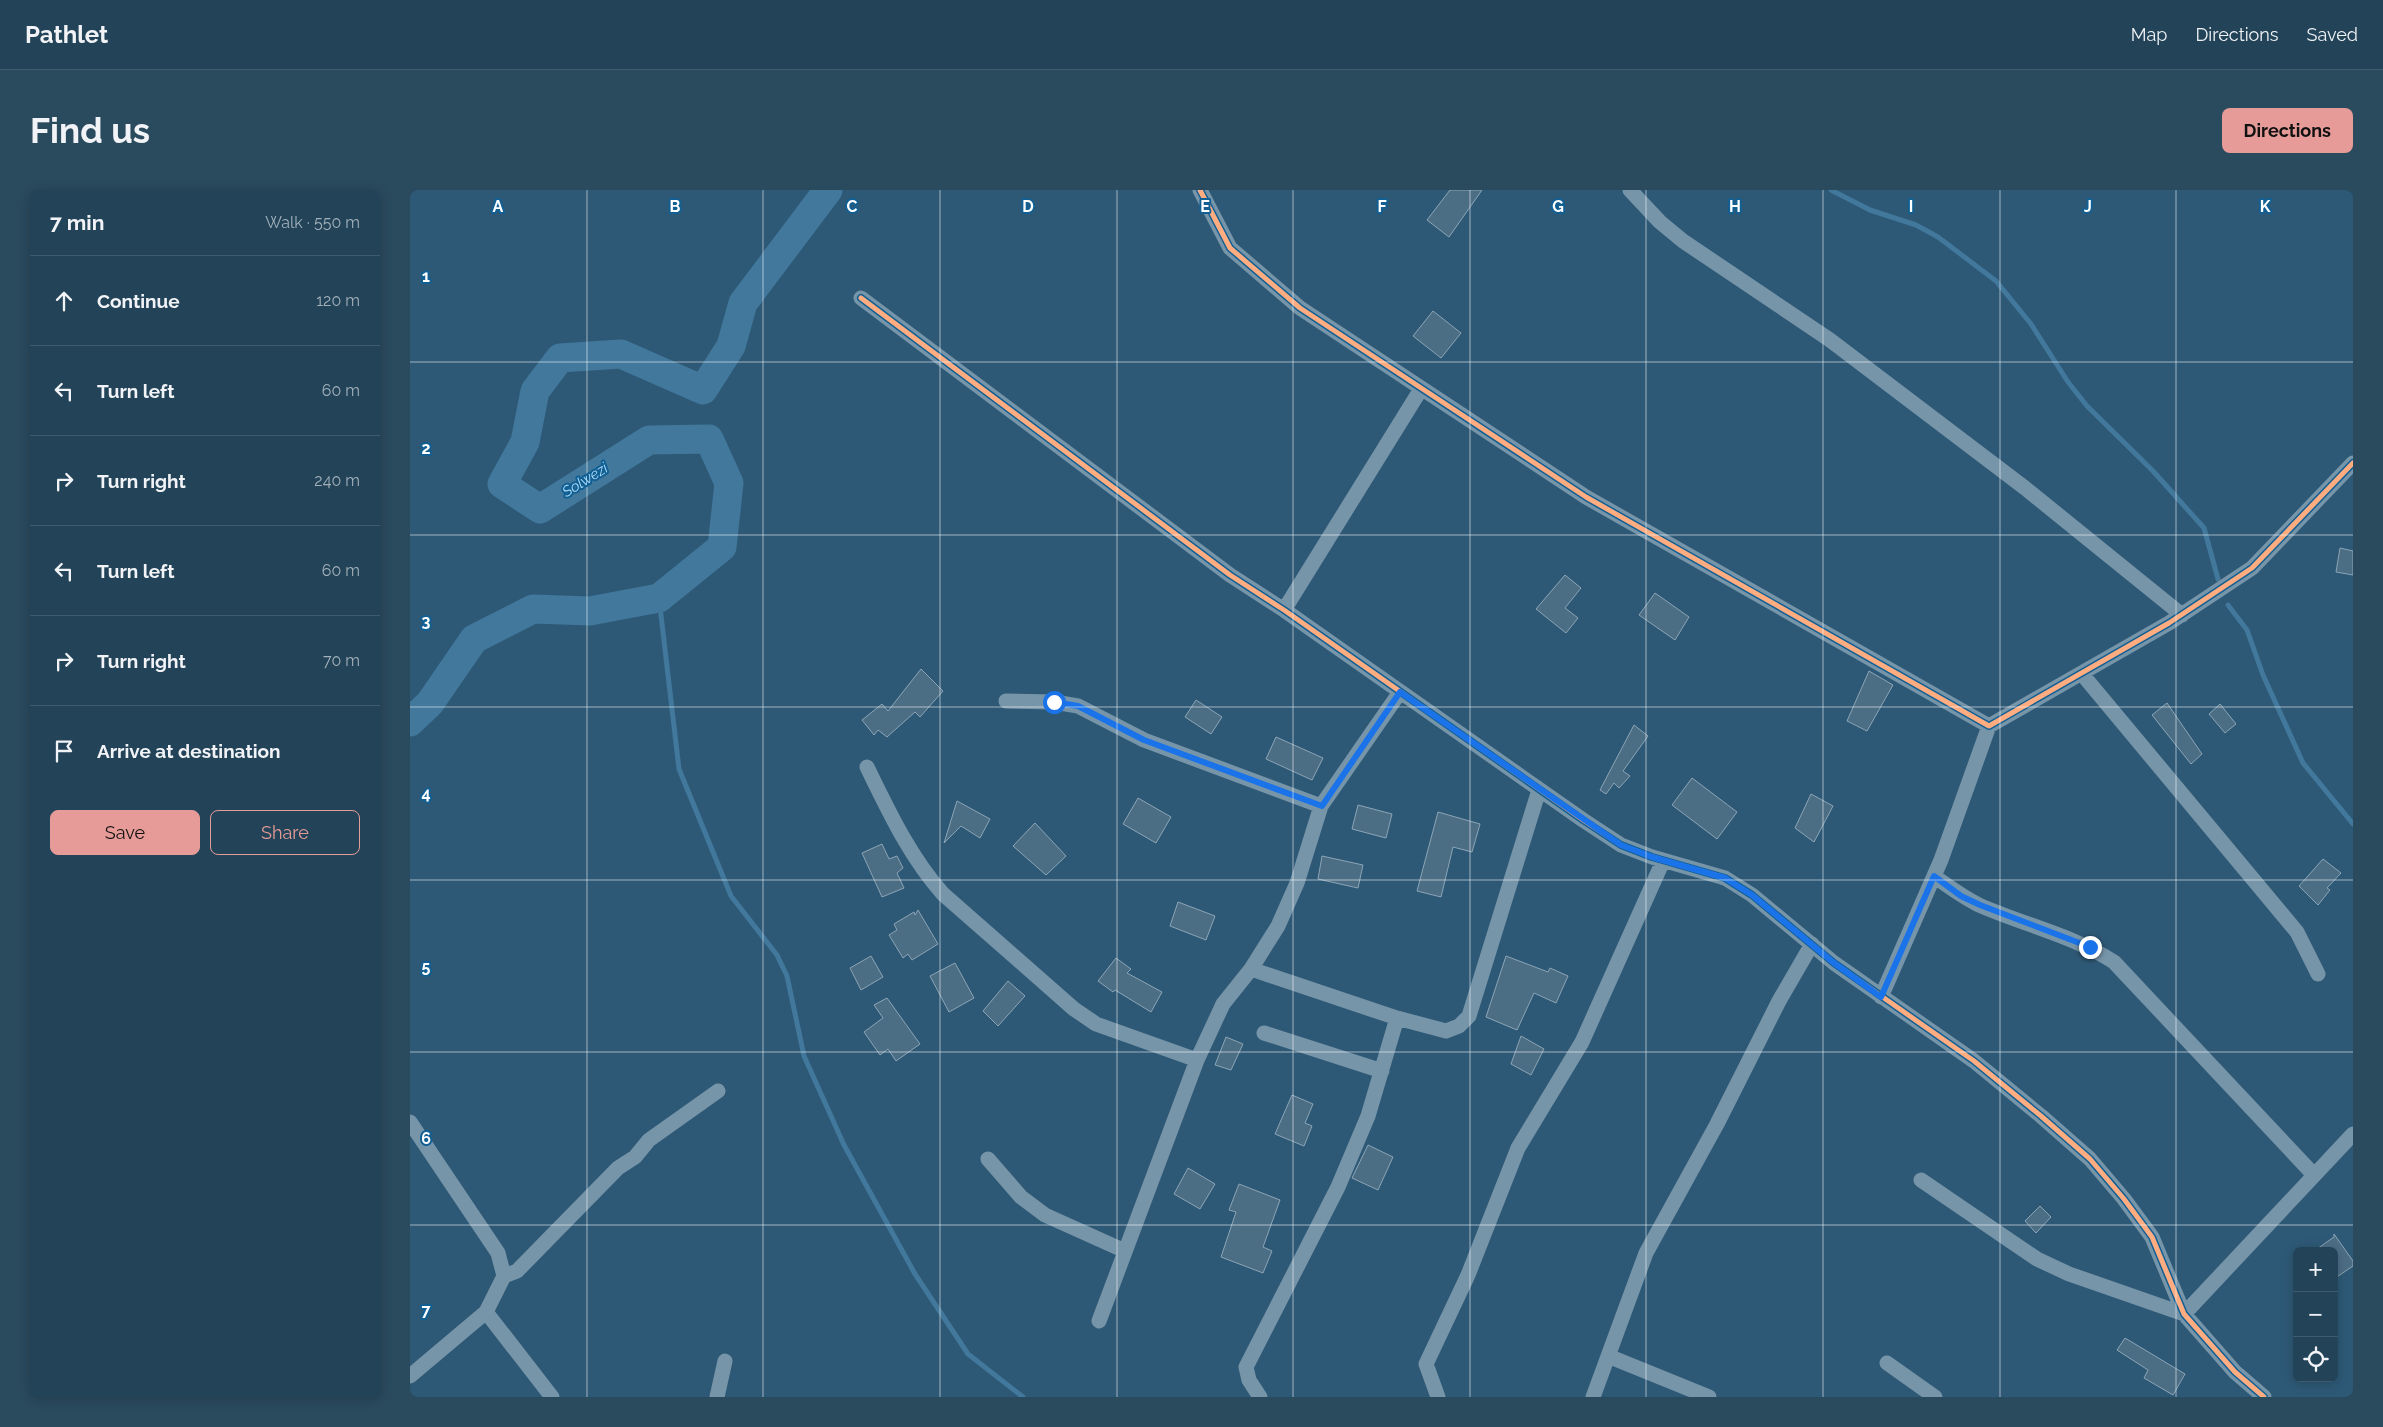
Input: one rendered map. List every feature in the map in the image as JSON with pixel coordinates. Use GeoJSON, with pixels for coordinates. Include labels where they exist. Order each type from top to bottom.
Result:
{"type":"FeatureCollection","features":[{"type":"Feature","properties":{"kind":"street"},"geometry":{"type":"LineString","coordinates":[[1200,190],[1230,248],[1300,308],[1586,497],[1989,726]]}},
{"type":"Feature","properties":{"kind":"street"},"geometry":{"type":"LineString","coordinates":[[1630,190],[1660,222],[1683,241],[1830,340],[2025,488],[2182,615]]}},
{"type":"Feature","properties":{"kind":"street"},"geometry":{"type":"LineString","coordinates":[[861,298],[1230,575],[1284,610],[1539,790],[1621,845],[1663,861],[1725,878],[1752,895],[1881,997],[1974,1061],[2090,1160],[2124,1199],[2152,1237],[2184,1314],[2235,1372],[2264,1397]]}},
{"type":"Feature","properties":{"kind":"street"},"geometry":{"type":"LineString","coordinates":[[1284,610],[1421,389]]}},
{"type":"Feature","properties":{"kind":"street"},"geometry":{"type":"LineString","coordinates":[[1881,997],[1934,876],[1989,726],[2182,615],[2252,568],[2353,464]]}},
{"type":"Feature","properties":{"kind":"street"},"geometry":{"type":"LineString","coordinates":[[2082,674],[2297,932],[2318,974]]}},
{"type":"Feature","properties":{"kind":"street"},"geometry":{"type":"LineString","coordinates":[[1099,1320],[1197,1060],[1223,1004],[1251,969],[1278,926],[1293,891],[1322,806],[1400,692]]}},
{"type":"Feature","properties":{"kind":"street"},"geometry":{"type":"LineString","coordinates":[[1006,701],[1054,702],[1078,706],[1144,740],[1322,806]]}},
{"type":"Feature","properties":{"kind":"street"},"geometry":{"type":"LineString","coordinates":[[867,767],[906,843],[924,873],[943,894],[1074,1008],[1096,1024],[1197,1060]]}},
{"type":"Feature","properties":{"kind":"street"},"geometry":{"type":"LineString","coordinates":[[1251,969],[1398,1018],[1446,1031],[1459,1026],[1469,1016],[1539,790]]}},
{"type":"Feature","properties":{"kind":"street"},"geometry":{"type":"LineString","coordinates":[[1438,1397],[1426,1364],[1468,1275],[1518,1148],[1582,1042],[1663,861]]}},
{"type":"Feature","properties":{"kind":"street"},"geometry":{"type":"LineString","coordinates":[[1934,876],[1961,896],[2090,947],[2114,962],[2314,1175]]}},
{"type":"Feature","properties":{"kind":"street"},"geometry":{"type":"LineString","coordinates":[[1592,1397],[1646,1253],[1717,1124],[1779,1001],[1812,944]]}},
{"type":"Feature","properties":{"kind":"street"},"geometry":{"type":"LineString","coordinates":[[1260,1397],[1249,1380],[1246,1367],[1338,1188],[1368,1116],[1398,1018]]}},
{"type":"Feature","properties":{"kind":"street"},"geometry":{"type":"LineString","coordinates":[[1264,1033],[1382,1071]]}},
{"type":"Feature","properties":{"kind":"street"},"geometry":{"type":"LineString","coordinates":[[504,1276],[517,1271],[618,1168],[634,1158],[649,1140],[718,1092]]}},
{"type":"Feature","properties":{"kind":"street"},"geometry":{"type":"LineString","coordinates":[[410,1122],[498,1253],[504,1276],[486,1312],[410,1376]]}},
{"type":"Feature","properties":{"kind":"street"},"geometry":{"type":"LineString","coordinates":[[2184,1314],[2353,1134]]}},
{"type":"Feature","properties":{"kind":"street"},"geometry":{"type":"LineString","coordinates":[[988,1159],[1021,1197],[1045,1215],[1125,1251]]}},
{"type":"Feature","properties":{"kind":"street"},"geometry":{"type":"LineString","coordinates":[[1922,1180],[2037,1259],[2069,1274],[2184,1314]]}},
{"type":"Feature","properties":{"kind":"street"},"geometry":{"type":"LineString","coordinates":[[486,1312],[552,1397]]}},
{"type":"Feature","properties":{"kind":"street"},"geometry":{"type":"LineString","coordinates":[[1608,1356],[1709,1397]]}},
{"type":"Feature","properties":{"kind":"street"},"geometry":{"type":"LineString","coordinates":[[717,1397],[725,1361]]}},
{"type":"Feature","properties":{"kind":"street"},"geometry":{"type":"LineString","coordinates":[[1887,1363],[1936,1397]]}},
{"type":"Feature","properties":{"kind":"building"},"geometry":{"type":"Polygon","coordinates":[[[1450,190],[1482,190],[1449,237],[1427,220],[1450,190]]]}},
{"type":"Feature","properties":{"kind":"building"},"geometry":{"type":"Polygon","coordinates":[[[1433,311],[1461,333],[1441,358],[1413,336],[1433,311]]]}},
{"type":"Feature","properties":{"kind":"building"},"geometry":{"type":"Polygon","coordinates":[[[2340,548],[2353,551],[2353,575],[2336,572],[2340,548]]]}},
{"type":"Feature","properties":{"kind":"building"},"geometry":{"type":"Polygon","coordinates":[[[1565,575],[1581,588],[1565,608],[1578,618],[1566,633],[1536,609],[1565,575]]]}},
{"type":"Feature","properties":{"kind":"building"},"geometry":{"type":"Polygon","coordinates":[[[1655,593],[1689,617],[1675,640],[1639,615],[1655,593]]]}},
{"type":"Feature","properties":{"kind":"building"},"geometry":{"type":"Polygon","coordinates":[[[921,669],[943,691],[920,717],[915,712],[887,737],[878,730],[874,735],[862,720],[882,704],[888,711],[921,669]]]}},
{"type":"Feature","properties":{"kind":"building"},"geometry":{"type":"Polygon","coordinates":[[[1869,671],[1893,685],[1867,731],[1847,721],[1869,671]]]}},
{"type":"Feature","properties":{"kind":"building"},"geometry":{"type":"Polygon","coordinates":[[[1196,700],[1222,717],[1211,734],[1185,717],[1196,700]]]}},
{"type":"Feature","properties":{"kind":"building"},"geometry":{"type":"Polygon","coordinates":[[[2167,703],[2202,754],[2191,764],[2152,715],[2167,703]]]}},
{"type":"Feature","properties":{"kind":"building"},"geometry":{"type":"Polygon","coordinates":[[[2220,704],[2236,724],[2225,733],[2209,714],[2220,704]]]}},
{"type":"Feature","properties":{"kind":"building"},"geometry":{"type":"Polygon","coordinates":[[[1634,725],[1648,736],[1623,771],[1630,776],[1619,788],[1614,783],[1606,794],[1600,790],[1634,725]]]}},
{"type":"Feature","properties":{"kind":"building"},"geometry":{"type":"Polygon","coordinates":[[[1276,737],[1323,758],[1312,780],[1266,759],[1276,737]]]}},
{"type":"Feature","properties":{"kind":"building"},"geometry":{"type":"Polygon","coordinates":[[[1692,778],[1737,812],[1717,839],[1672,805],[1692,778]]]}},
{"type":"Feature","properties":{"kind":"building"},"geometry":{"type":"Polygon","coordinates":[[[1811,794],[1833,806],[1814,842],[1795,828],[1811,794]]]}},
{"type":"Feature","properties":{"kind":"building"},"geometry":{"type":"Polygon","coordinates":[[[1138,798],[1171,817],[1156,843],[1123,824],[1138,798]]]}},
{"type":"Feature","properties":{"kind":"building"},"geometry":{"type":"Polygon","coordinates":[[[957,801],[990,819],[980,838],[961,826],[944,843],[957,801]]]}},
{"type":"Feature","properties":{"kind":"building"},"geometry":{"type":"Polygon","coordinates":[[[1358,805],[1392,814],[1386,838],[1352,829],[1358,805]]]}},
{"type":"Feature","properties":{"kind":"building"},"geometry":{"type":"Polygon","coordinates":[[[1438,812],[1480,824],[1472,852],[1453,847],[1441,897],[1417,891],[1438,812]]]}},
{"type":"Feature","properties":{"kind":"building"},"geometry":{"type":"Polygon","coordinates":[[[1035,823],[1066,856],[1046,875],[1013,846],[1035,823]]]}},
{"type":"Feature","properties":{"kind":"building"},"geometry":{"type":"Polygon","coordinates":[[[882,844],[889,859],[897,856],[903,868],[897,873],[904,888],[882,897],[862,853],[882,844]]]}},
{"type":"Feature","properties":{"kind":"building"},"geometry":{"type":"Polygon","coordinates":[[[1322,856],[1363,865],[1358,888],[1318,879],[1322,856]]]}},
{"type":"Feature","properties":{"kind":"building"},"geometry":{"type":"Polygon","coordinates":[[[2323,859],[2341,873],[2327,888],[2330,890],[2318,905],[2299,886],[2323,859]]]}},
{"type":"Feature","properties":{"kind":"building"},"geometry":{"type":"Polygon","coordinates":[[[1178,902],[1215,916],[1206,940],[1170,926],[1178,902]]]}},
{"type":"Feature","properties":{"kind":"building"},"geometry":{"type":"Polygon","coordinates":[[[918,910],[938,944],[912,960],[908,954],[903,958],[889,935],[897,930],[894,924],[914,912],[915,915],[918,910]]]}},
{"type":"Feature","properties":{"kind":"building"},"geometry":{"type":"Polygon","coordinates":[[[871,956],[883,977],[861,990],[850,968],[871,956]]]}},
{"type":"Feature","properties":{"kind":"building"},"geometry":{"type":"Polygon","coordinates":[[[1506,956],[1548,972],[1550,968],[1568,976],[1556,1003],[1534,993],[1517,1030],[1486,1017],[1506,956]]]}},
{"type":"Feature","properties":{"kind":"building"},"geometry":{"type":"Polygon","coordinates":[[[1116,958],[1131,969],[1127,973],[1162,992],[1151,1012],[1115,990],[1113,992],[1098,981],[1116,958]]]}},
{"type":"Feature","properties":{"kind":"building"},"geometry":{"type":"Polygon","coordinates":[[[955,963],[974,998],[949,1012],[930,976],[955,963]]]}},
{"type":"Feature","properties":{"kind":"building"},"geometry":{"type":"Polygon","coordinates":[[[1008,981],[1025,996],[998,1026],[983,1011],[1008,981]]]}},
{"type":"Feature","properties":{"kind":"building"},"geometry":{"type":"Polygon","coordinates":[[[887,998],[920,1044],[896,1061],[888,1049],[880,1055],[864,1032],[883,1018],[874,1005],[887,998]]]}},
{"type":"Feature","properties":{"kind":"building"},"geometry":{"type":"Polygon","coordinates":[[[1521,1036],[1544,1049],[1531,1075],[1511,1064],[1521,1036]]]}},
{"type":"Feature","properties":{"kind":"building"},"geometry":{"type":"Polygon","coordinates":[[[1226,1037],[1243,1044],[1231,1070],[1215,1065],[1226,1037]]]}},
{"type":"Feature","properties":{"kind":"building"},"geometry":{"type":"Polygon","coordinates":[[[1292,1095],[1313,1104],[1305,1123],[1312,1126],[1304,1146],[1275,1134],[1292,1095]]]}},
{"type":"Feature","properties":{"kind":"building"},"geometry":{"type":"Polygon","coordinates":[[[1368,1145],[1393,1157],[1378,1190],[1352,1178],[1368,1145]]]}},
{"type":"Feature","properties":{"kind":"building"},"geometry":{"type":"Polygon","coordinates":[[[1188,1168],[1215,1184],[1200,1209],[1174,1194],[1188,1168]]]}},
{"type":"Feature","properties":{"kind":"building"},"geometry":{"type":"Polygon","coordinates":[[[1239,1184],[1280,1200],[1263,1247],[1272,1251],[1263,1273],[1221,1257],[1236,1212],[1229,1210],[1239,1184]]]}},
{"type":"Feature","properties":{"kind":"building"},"geometry":{"type":"Polygon","coordinates":[[[2040,1206],[2051,1217],[2036,1233],[2025,1221],[2040,1206]]]}},
{"type":"Feature","properties":{"kind":"building"},"geometry":{"type":"Polygon","coordinates":[[[2334,1234],[2353,1261],[2353,1266],[2338,1276],[2338,1247],[2320,1247],[2334,1237],[2334,1234]]]}},
{"type":"Feature","properties":{"kind":"building"},"geometry":{"type":"Polygon","coordinates":[[[2125,1338],[2185,1374],[2173,1395],[2144,1378],[2148,1370],[2117,1350],[2125,1338]]]}},
{"type":"Feature","properties":{"kind":"waterway","name":"Solwezi"},"geometry":{"type":"LineString","coordinates":[[410,722],[430,703],[474,639],[533,609],[590,611],[659,598],[722,547],[729,483],[709,439],[649,440],[540,509],[502,484],[525,442],[535,391],[560,358],[621,354],[703,390],[731,346],[743,303],[828,190]]}},
{"type":"Feature","properties":{"kind":"waterway"},"geometry":{"type":"LineString","coordinates":[[1831,190],[1870,210],[1916,225],[1938,237],[1996,281],[2031,324],[2068,382],[2087,406],[2153,471],[2204,528],[2218,579]]}},
{"type":"Feature","properties":{"kind":"waterway"},"geometry":{"type":"LineString","coordinates":[[659,598],[679,769],[731,896],[777,955],[787,976],[804,1056],[844,1145],[915,1274],[968,1354],[1023,1397]]}},
{"type":"Feature","properties":{"kind":"waterway"},"geometry":{"type":"LineString","coordinates":[[2228,605],[2247,630],[2263,675],[2303,763],[2353,824]]}},
{"type":"Feature","properties":{"kind":"cycle path"},"geometry":{"type":"LineString","coordinates":[[1200,190],[1230,248],[1300,308],[1586,497],[1989,726],[2169,623],[2252,568],[2353,463]]}},
{"type":"Feature","properties":{"kind":"cycle path"},"geometry":{"type":"LineString","coordinates":[[861,298],[1230,575],[1284,610],[1583,820],[1621,845],[1652,857],[1725,878],[1752,895],[1834,963],[1974,1061],[2090,1159],[2124,1199],[2152,1237],[2184,1314],[2235,1372],[2264,1397]]}},
{"type":"Feature","properties":{"kind":"route"},"geometry":{"type":"LineString","coordinates":[[1054,702],[1078,706],[1144,740],[1322,806],[1400,692],[1621,845],[1652,857],[1725,878],[1752,895],[1834,963],[1881,997],[1934,876],[1961,896],[1980,905],[2090,947]]}}]}
